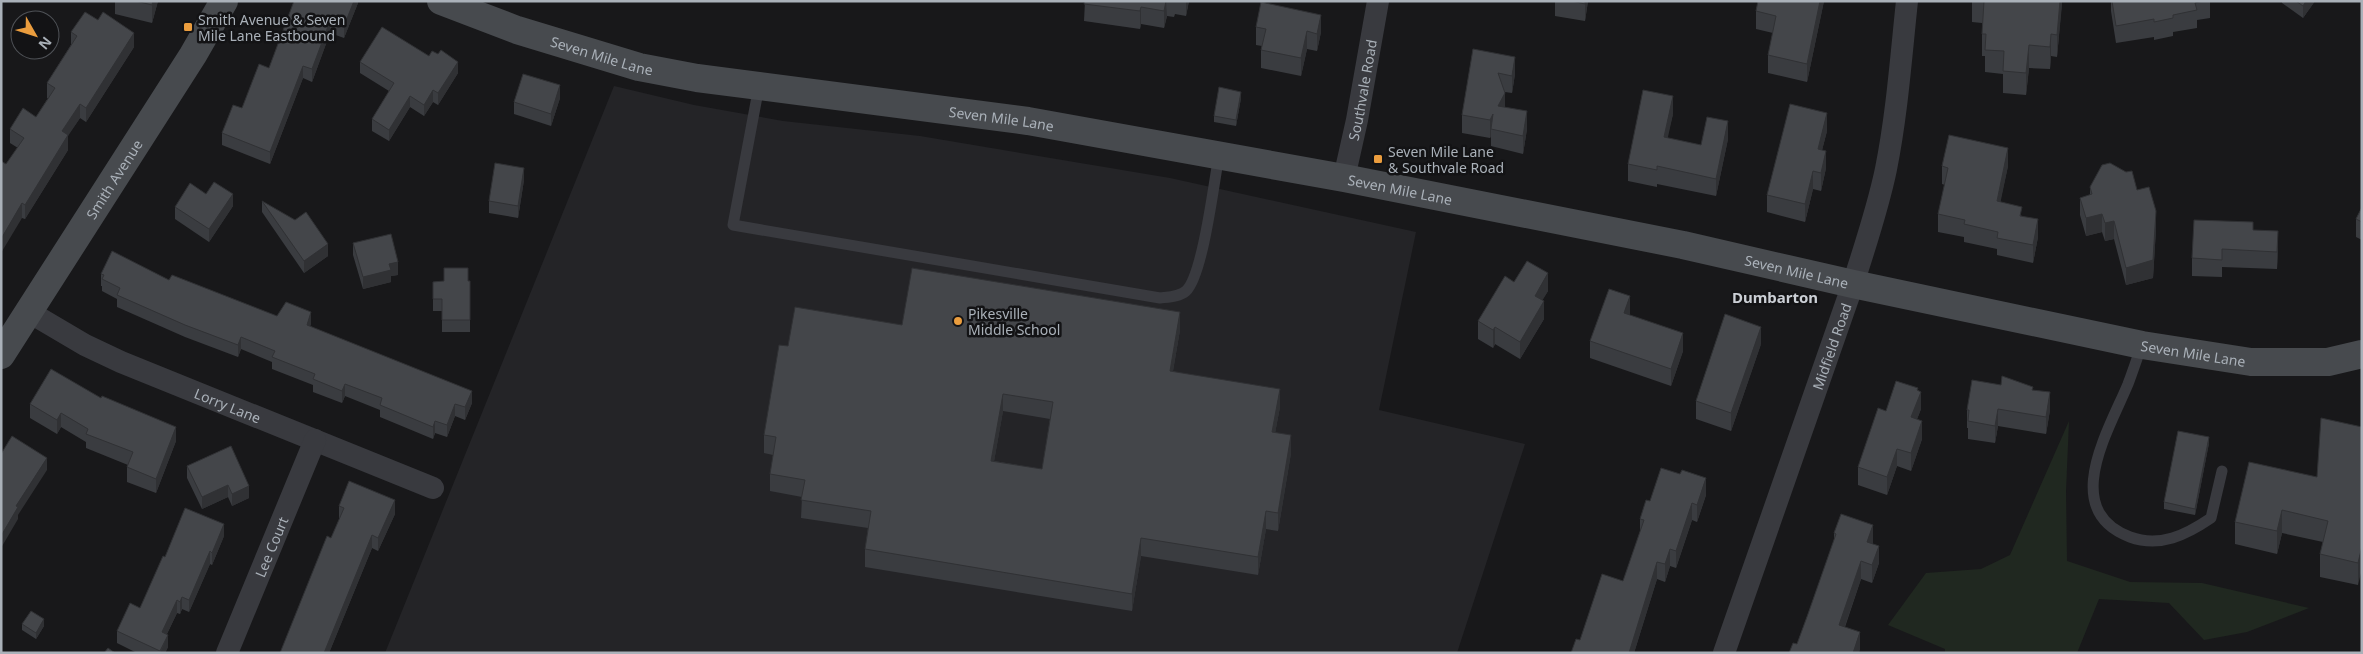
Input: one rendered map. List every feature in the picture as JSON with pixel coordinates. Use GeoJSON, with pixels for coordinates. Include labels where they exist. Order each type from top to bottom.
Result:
{"type":"FeatureCollection","features":[{"type":"Feature","properties":{"kind":"street","name":"Smith Avenue"},"geometry":{"type":"LineString","coordinates":[[1,355],[193,55],[224,1]]}},
{"type":"Feature","properties":{"kind":"street","name":"Seven Mile Lane"},"geometry":{"type":"LineString","coordinates":[[441,1],[517,30],[639,67],[697,78],[1028,121],[1344,178],[1683,245],[1853,284],[2142,345],[2251,362],[2328,362],[2362,354]]}},
{"type":"Feature","properties":{"kind":"street","name":"Southvale Road"},"geometry":{"type":"LineString","coordinates":[[1344,178],[1357,120],[1378,1]]}},
{"type":"Feature","properties":{"kind":"street","name":"Midfield Road"},"geometry":{"type":"LineString","coordinates":[[1724,653],[1853,284],[1886,171],[1896,112],[1907,1]]}},
{"type":"Feature","properties":{"kind":"street","name":"Lorry Lane"},"geometry":{"type":"LineString","coordinates":[[29,312],[121,362],[433,488]]}},
{"type":"Feature","properties":{"kind":"street","name":"Lee Court"},"geometry":{"type":"LineString","coordinates":[[227,653],[315,440]]}},
{"type":"Feature","properties":{"kind":"lane"},"geometry":{"type":"LineString","coordinates":[[759,86],[733,225],[1160,298],[1176,296],[1186,291],[1198,268],[1219,156]]}},
{"type":"Feature","properties":{"kind":"lane"},"geometry":{"type":"LineString","coordinates":[[2142,345],[2128,385],[2107,426],[2098,455],[2094,486],[2096,505],[2104,522],[2119,533],[2140,541],[2160,541],[2181,537],[2211,518],[2222,472]]}},
{"type":"Feature","properties":{"kind":"shaded area","name":"Pikesville Middle School"},"geometry":{"type":"Polygon","coordinates":[[[614,86],[694,105],[783,121],[920,136],[1170,178],[1416,232],[1379,410],[1525,444],[1457,653],[385,653],[614,86]]]}},
{"type":"Feature","properties":{"kind":"shaded area"},"geometry":{"type":"Polygon","coordinates":[[[2069,421],[2066,491],[2067,561],[2130,582],[2202,583],[2309,608],[2247,632],[2204,640],[2169,603],[2099,599],[2077,653],[1945,653],[1945,649],[1888,625],[1926,573],[1981,569],[2010,555],[2069,421]]]}},
{"type":"Feature","properties":{"kind":"building"},"geometry":{"type":"Polygon","coordinates":[[[136,1],[153,1],[152,5],[136,1]]]}},
{"type":"Feature","properties":{"kind":"building"},"geometry":{"type":"Polygon","coordinates":[[[294,1],[354,1],[344,26],[330,21],[312,69],[303,66],[270,152],[222,133],[233,105],[242,108],[259,64],[269,68],[294,1]]]}},
{"type":"Feature","properties":{"kind":"building"},"geometry":{"type":"Polygon","coordinates":[[[1085,1],[1166,1],[1164,11],[1141,7],[1140,11],[1084,4],[1085,1]]]}},
{"type":"Feature","properties":{"kind":"building"},"geometry":{"type":"Polygon","coordinates":[[[1572,1],[1585,1],[1585,4],[1572,1]]]}},
{"type":"Feature","properties":{"kind":"building"},"geometry":{"type":"Polygon","coordinates":[[[1758,1],[1820,1],[1807,64],[1768,55],[1776,16],[1756,11],[1758,1]]]}},
{"type":"Feature","properties":{"kind":"building"},"geometry":{"type":"Polygon","coordinates":[[[1984,1],[2060,1],[2057,35],[2051,34],[2050,47],[2029,45],[2026,73],[2003,71],[2004,51],[1985,50],[1986,34],[1982,34],[1984,1]]]}},
{"type":"Feature","properties":{"kind":"building"},"geometry":{"type":"Polygon","coordinates":[[[2112,1],[2203,1],[2195,3],[2197,10],[2173,15],[2173,18],[2154,22],[2154,19],[2116,26],[2112,1]]]}},
{"type":"Feature","properties":{"kind":"building"},"geometry":{"type":"Polygon","coordinates":[[[2296,1],[2306,1],[2303,6],[2296,1]]]}},
{"type":"Feature","properties":{"kind":"building"},"geometry":{"type":"Polygon","coordinates":[[[1261,2],[1321,15],[1317,34],[1307,31],[1301,58],[1261,50],[1266,29],[1256,27],[1261,2]]]}},
{"type":"Feature","properties":{"kind":"building"},"geometry":{"type":"Polygon","coordinates":[[[85,12],[98,20],[103,12],[134,33],[86,108],[80,104],[62,131],[68,135],[25,205],[22,203],[1,239],[1,161],[6,164],[24,138],[10,129],[23,108],[36,117],[55,88],[47,83],[77,36],[71,32],[85,12]]]}},
{"type":"Feature","properties":{"kind":"building"},"geometry":{"type":"Polygon","coordinates":[[[382,27],[429,56],[432,51],[438,54],[441,50],[458,62],[438,93],[433,90],[424,105],[410,96],[389,130],[372,119],[394,83],[360,62],[382,27]]]}},
{"type":"Feature","properties":{"kind":"building"},"geometry":{"type":"Polygon","coordinates":[[[1473,49],[1515,57],[1512,76],[1498,73],[1505,93],[1498,106],[1527,111],[1523,136],[1491,129],[1493,114],[1490,120],[1462,115],[1473,49]]]}},
{"type":"Feature","properties":{"kind":"building"},"geometry":{"type":"Polygon","coordinates":[[[523,74],[560,85],[551,114],[514,102],[523,74]]]}},
{"type":"Feature","properties":{"kind":"building"},"geometry":{"type":"Polygon","coordinates":[[[1219,87],[1241,92],[1236,120],[1214,116],[1219,87]]]}},
{"type":"Feature","properties":{"kind":"building"},"geometry":{"type":"Polygon","coordinates":[[[1643,90],[1673,96],[1664,137],[1701,145],[1707,117],[1728,121],[1716,179],[1657,166],[1657,170],[1628,164],[1643,90]]]}},
{"type":"Feature","properties":{"kind":"building"},"geometry":{"type":"Polygon","coordinates":[[[1790,104],[1827,113],[1818,149],[1826,151],[1821,173],[1813,171],[1805,204],[1767,195],[1790,104]]]}},
{"type":"Feature","properties":{"kind":"building"},"geometry":{"type":"Polygon","coordinates":[[[1949,135],[2008,148],[1997,201],[2022,207],[2020,216],[2038,219],[2033,245],[1997,238],[1998,232],[1964,224],[1965,220],[1938,214],[1948,168],[1942,166],[1949,135]]]}},
{"type":"Feature","properties":{"kind":"building"},"geometry":{"type":"Polygon","coordinates":[[[495,163],[524,168],[518,206],[489,201],[495,163]]]}},
{"type":"Feature","properties":{"kind":"building"},"geometry":{"type":"Polygon","coordinates":[[[2110,163],[2126,172],[2132,171],[2137,190],[2149,187],[2156,211],[2153,260],[2126,268],[2114,221],[2105,223],[2102,214],[2086,218],[2080,198],[2092,194],[2090,187],[2102,165],[2110,163]]]}},
{"type":"Feature","properties":{"kind":"building"},"geometry":{"type":"Polygon","coordinates":[[[214,182],[233,194],[209,229],[175,207],[190,183],[206,194],[214,182]]]}},
{"type":"Feature","properties":{"kind":"building"},"geometry":{"type":"Polygon","coordinates":[[[262,201],[295,220],[306,212],[328,244],[304,261],[262,201]]]}},
{"type":"Feature","properties":{"kind":"building"},"geometry":{"type":"Polygon","coordinates":[[[2362,207],[2362,222],[2356,219],[2362,207]]]}},
{"type":"Feature","properties":{"kind":"building"},"geometry":{"type":"Polygon","coordinates":[[[2194,220],[2253,222],[2253,230],[2278,231],[2277,252],[2222,249],[2222,260],[2192,258],[2194,220]]]}},
{"type":"Feature","properties":{"kind":"building"},"geometry":{"type":"Polygon","coordinates":[[[391,234],[398,262],[389,264],[391,270],[363,277],[353,243],[391,234]]]}},
{"type":"Feature","properties":{"kind":"building"},"geometry":{"type":"Polygon","coordinates":[[[112,251],[169,280],[172,275],[277,316],[286,302],[311,312],[307,325],[472,391],[465,407],[455,404],[447,425],[435,421],[433,427],[380,405],[382,398],[345,384],[342,391],[313,379],[315,374],[272,357],[275,351],[241,337],[238,345],[185,325],[117,295],[120,288],[102,279],[104,275],[101,274],[112,251]]]}},
{"type":"Feature","properties":{"kind":"building"},"geometry":{"type":"Polygon","coordinates":[[[1527,261],[1548,273],[1535,296],[1544,301],[1520,342],[1495,327],[1493,330],[1478,321],[1505,276],[1514,282],[1527,261]]]}},
{"type":"Feature","properties":{"kind":"building"},"geometry":{"type":"Polygon","coordinates":[[[444,268],[468,268],[470,320],[442,320],[442,299],[433,299],[433,282],[444,281],[444,268]]]}},
{"type":"Feature","properties":{"kind":"building"},"geometry":{"type":"Polygon","coordinates":[[[912,268],[1180,312],[1170,371],[1280,389],[1272,432],[1291,435],[1278,513],[1266,511],[1258,557],[1141,538],[1132,594],[865,549],[871,511],[801,500],[805,480],[770,474],[776,437],[764,435],[779,345],[788,346],[795,307],[902,325],[912,268]],[[1003,394],[991,461],[1042,469],[1053,402],[1003,394]]]}},
{"type":"Feature","properties":{"kind":"building"},"geometry":{"type":"Polygon","coordinates":[[[1609,289],[1630,296],[1624,313],[1683,333],[1671,369],[1590,341],[1609,289]]]}},
{"type":"Feature","properties":{"kind":"building"},"geometry":{"type":"Polygon","coordinates":[[[1725,314],[1761,327],[1731,413],[1696,401],[1725,314]]]}},
{"type":"Feature","properties":{"kind":"building"},"geometry":{"type":"Polygon","coordinates":[[[51,369],[101,398],[102,396],[176,427],[156,479],[127,467],[133,452],[86,434],[88,429],[61,413],[57,420],[30,404],[51,369]]]}},
{"type":"Feature","properties":{"kind":"building"},"geometry":{"type":"Polygon","coordinates":[[[2002,376],[2033,387],[2032,390],[2050,392],[2046,417],[1998,409],[1995,426],[1968,421],[1969,410],[1967,410],[1972,380],[2001,385],[2002,376]]]}},
{"type":"Feature","properties":{"kind":"building"},"geometry":{"type":"Polygon","coordinates":[[[1896,381],[1918,388],[1917,390],[1921,392],[1911,417],[1922,421],[1911,453],[1897,449],[1887,477],[1858,467],[1878,408],[1886,411],[1896,381]]]}},
{"type":"Feature","properties":{"kind":"building"},"geometry":{"type":"Polygon","coordinates":[[[2321,418],[2362,427],[2362,546],[2358,563],[2320,554],[2328,521],[2282,510],[2277,531],[2235,522],[2249,462],[2317,477],[2321,418]]]}},
{"type":"Feature","properties":{"kind":"building"},"geometry":{"type":"Polygon","coordinates":[[[2178,431],[2209,437],[2195,509],[2164,502],[2178,431]]]}},
{"type":"Feature","properties":{"kind":"building"},"geometry":{"type":"Polygon","coordinates":[[[12,436],[47,458],[16,506],[18,507],[1,536],[1,454],[12,436]]]}},
{"type":"Feature","properties":{"kind":"building"},"geometry":{"type":"Polygon","coordinates":[[[231,446],[249,486],[232,494],[228,485],[202,497],[187,466],[231,446]]]}},
{"type":"Feature","properties":{"kind":"building"},"geometry":{"type":"Polygon","coordinates":[[[1661,468],[1680,474],[1682,470],[1706,478],[1697,505],[1692,503],[1676,551],[1670,549],[1665,564],[1657,562],[1629,653],[1571,653],[1576,639],[1580,640],[1602,574],[1623,581],[1644,520],[1640,519],[1646,500],[1650,501],[1661,468]]]}},
{"type":"Feature","properties":{"kind":"building"},"geometry":{"type":"Polygon","coordinates":[[[349,481],[395,500],[378,538],[372,535],[324,653],[280,653],[327,536],[331,538],[344,508],[339,506],[349,481]]]}},
{"type":"Feature","properties":{"kind":"building"},"geometry":{"type":"Polygon","coordinates":[[[185,508],[224,524],[189,600],[182,597],[180,602],[177,600],[162,632],[168,635],[160,651],[117,631],[130,603],[140,608],[163,556],[165,557],[185,508]]]}},
{"type":"Feature","properties":{"kind":"building"},"geometry":{"type":"Polygon","coordinates":[[[1841,514],[1873,525],[1867,542],[1879,546],[1872,565],[1861,561],[1839,625],[1860,632],[1853,653],[1789,653],[1793,643],[1797,644],[1836,534],[1834,533],[1841,514]]]}},
{"type":"Feature","properties":{"kind":"building"},"geometry":{"type":"Polygon","coordinates":[[[31,611],[44,619],[36,633],[22,624],[31,611]]]}},
{"type":"Feature","properties":{"kind":"building"},"geometry":{"type":"Polygon","coordinates":[[[108,648],[115,653],[104,653],[108,648]]]}},
{"type":"Feature","properties":{"kind":"place","name":"Smith Avenue & Seven Mile Lane Eastbound"},"geometry":{"type":"Point","coordinates":[188,27]}},
{"type":"Feature","properties":{"kind":"place","name":"Seven Mile Lane & Southvale Road"},"geometry":{"type":"Point","coordinates":[1378,159]}},
{"type":"Feature","properties":{"kind":"place","name":"Pikesville Middle School"},"geometry":{"type":"Point","coordinates":[958,321]}},
{"type":"Feature","properties":{"kind":"district","name":"Dumbarton"},"geometry":{"type":"Point","coordinates":[1775,297]}}]}
